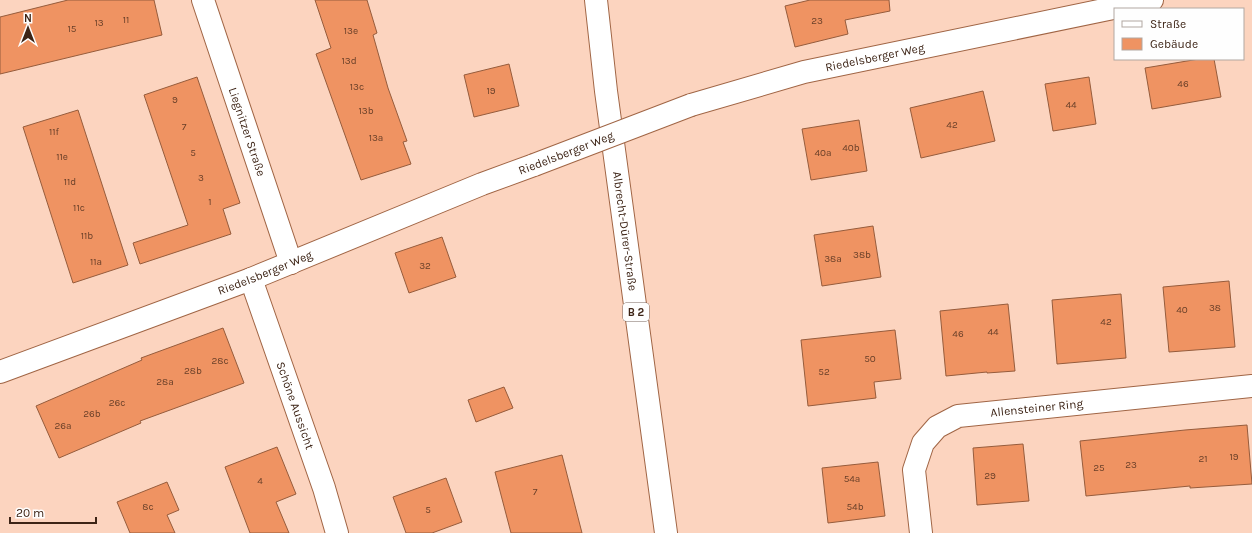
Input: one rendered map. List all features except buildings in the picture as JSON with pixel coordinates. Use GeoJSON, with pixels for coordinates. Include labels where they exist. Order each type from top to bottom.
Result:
{"type":"FeatureCollection","features":[{"type":"Feature","properties":{"kind":"street","name":"Liegnitzer Straße"},"geometry":{"type":"LineString","coordinates":[[203,0],[291,263]]}},
{"type":"Feature","properties":{"kind":"street","name":"Albrecht-Dürer-Straße"},"geometry":{"type":"LineString","coordinates":[[596,0],[607,99],[666,533]]}},
{"type":"Feature","properties":{"kind":"street","name":"Riedelsberger Weg"},"geometry":{"type":"LineString","coordinates":[[0,372],[251,279],[476,186],[690,105],[804,72],[1152,0]]}},
{"type":"Feature","properties":{"kind":"street","name":"Schöne Aussicht"},"geometry":{"type":"LineString","coordinates":[[251,279],[324,488],[337,533]]}},
{"type":"Feature","properties":{"kind":"street","name":"Allensteiner Ring"},"geometry":{"type":"LineString","coordinates":[[921,533],[914,470],[923,443],[937,427],[958,416],[1252,386]]}}]}
